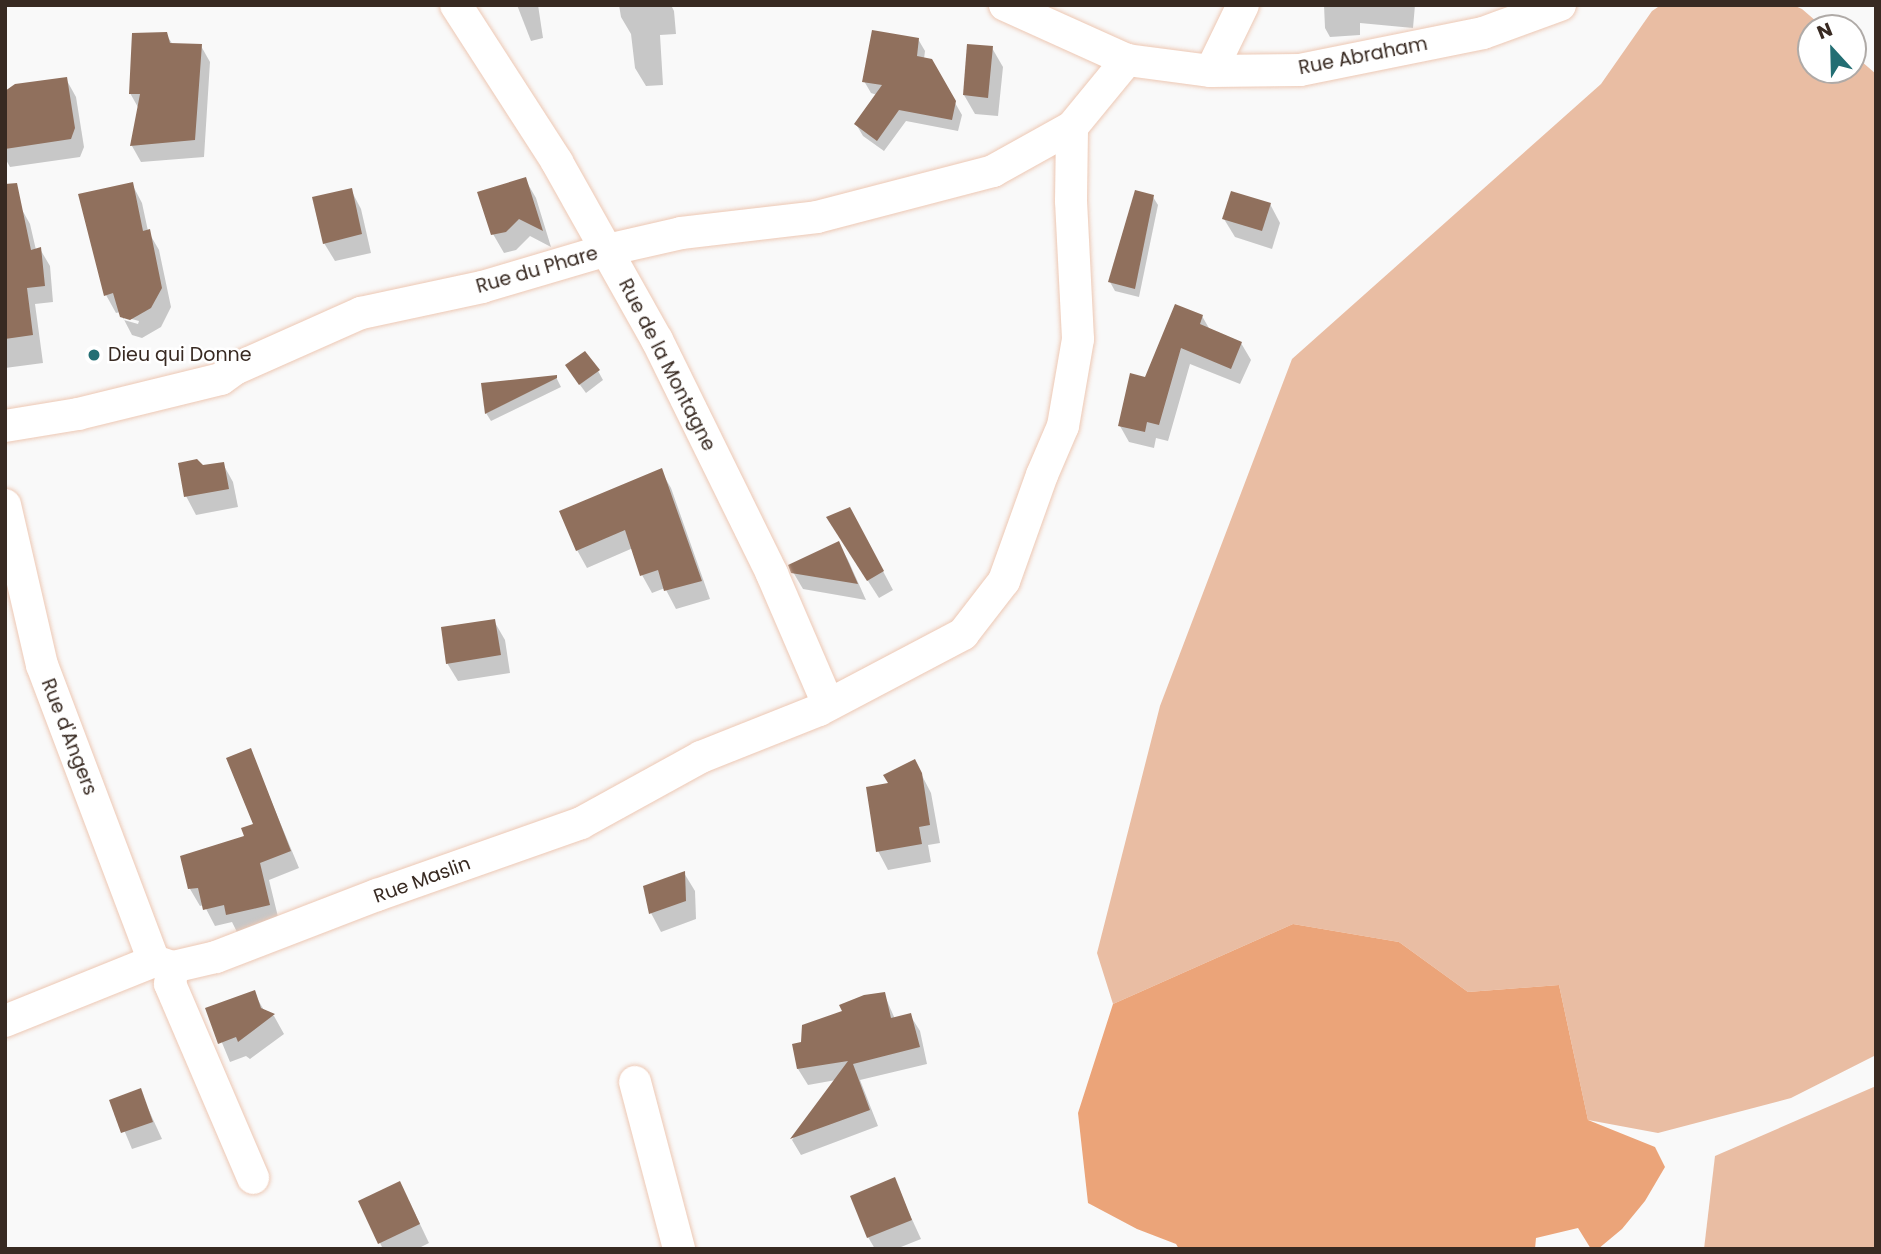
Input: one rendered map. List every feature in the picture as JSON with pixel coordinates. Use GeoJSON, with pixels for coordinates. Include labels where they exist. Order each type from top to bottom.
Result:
{"type":"FeatureCollection","features":[{"type":"Feature","properties":{"kind":"street","name":"Rue de la Montagne"},"geometry":{"type":"LineString","coordinates":[[456,5],[557,162],[657,340],[772,574],[828,704]]}},
{"type":"Feature","properties":{"kind":"street","name":"Rue Abraham"},"geometry":{"type":"LineString","coordinates":[[1004,5],[1127,60],[1211,71],[1300,70],[1483,33],[1560,5]]}},
{"type":"Feature","properties":{"kind":"street"},"geometry":{"type":"LineString","coordinates":[[1211,71],[1243,5]]}},
{"type":"Feature","properties":{"kind":"street"},"geometry":{"type":"LineString","coordinates":[[1072,127],[1127,60]]}},
{"type":"Feature","properties":{"kind":"street","name":"Rue du Phare"},"geometry":{"type":"LineString","coordinates":[[5,426],[78,414],[221,379],[235,369],[361,313],[482,287],[607,250],[681,233],[817,217],[993,172],[1072,127]]}},
{"type":"Feature","properties":{"kind":"street","name":"Rue Maslin"},"geometry":{"type":"LineString","coordinates":[[5,1021],[164,964],[216,957],[377,895],[581,823],[701,757],[828,704],[889,675],[963,634],[1004,581],[1042,475],[1063,426],[1078,338],[1070,201],[1072,127]]}},
{"type":"Feature","properties":{"kind":"street","name":"Rue d'Angers"},"geometry":{"type":"LineString","coordinates":[[5,505],[42,665],[170,984],[253,1178]]}},
{"type":"Feature","properties":{"kind":"street"},"geometry":{"type":"LineString","coordinates":[[635,1082],[678,1249]]}},
{"type":"Feature","properties":{"kind":"shaded area"},"geometry":{"type":"Polygon","coordinates":[[[1661,5],[1793,5],[1808,14],[1797,14],[1797,84],[1867,84],[1867,66],[1876,74],[1876,1055],[1791,1098],[1658,1133],[1588,1120],[1559,985],[1468,992],[1399,942],[1293,924],[1113,1004],[1097,953],[1160,706],[1292,359],[1601,84],[1652,11],[1661,5]]]}},
{"type":"Feature","properties":{"kind":"shaded area"},"geometry":{"type":"Polygon","coordinates":[[[1293,924],[1399,942],[1468,992],[1559,985],[1588,1120],[1655,1147],[1665,1167],[1645,1201],[1622,1229],[1598,1249],[1591,1249],[1578,1228],[1536,1238],[1535,1249],[1179,1249],[1176,1244],[1137,1229],[1088,1203],[1078,1113],[1113,1004],[1293,924]]]}},
{"type":"Feature","properties":{"kind":"shaded area"},"geometry":{"type":"Polygon","coordinates":[[[1876,1086],[1876,1249],[1704,1249],[1715,1156],[1876,1086]]]}},
{"type":"Feature","properties":{"kind":"building"},"geometry":{"type":"Polygon","coordinates":[[[872,30],[919,38],[917,56],[932,59],[956,101],[952,120],[899,110],[877,141],[854,124],[882,85],[862,82],[872,30]]]}},
{"type":"Feature","properties":{"kind":"building"},"geometry":{"type":"Polygon","coordinates":[[[167,32],[170,43],[202,44],[195,140],[130,146],[140,94],[129,94],[132,33],[167,32]]]}},
{"type":"Feature","properties":{"kind":"building"},"geometry":{"type":"Polygon","coordinates":[[[967,44],[993,46],[988,98],[963,95],[967,44]]]}},
{"type":"Feature","properties":{"kind":"building"},"geometry":{"type":"Polygon","coordinates":[[[67,77],[75,128],[71,139],[5,149],[5,91],[15,84],[67,77]]]}},
{"type":"Feature","properties":{"kind":"building"},"geometry":{"type":"Polygon","coordinates":[[[526,177],[543,231],[519,219],[506,232],[491,235],[477,192],[526,177]]]}},
{"type":"Feature","properties":{"kind":"building"},"geometry":{"type":"Polygon","coordinates":[[[133,182],[143,231],[150,229],[162,288],[151,308],[130,320],[120,317],[113,293],[104,296],[78,194],[133,182]]]}},
{"type":"Feature","properties":{"kind":"building"},"geometry":{"type":"Polygon","coordinates":[[[17,183],[31,250],[41,247],[45,286],[27,288],[33,335],[5,339],[5,184],[17,183]]]}},
{"type":"Feature","properties":{"kind":"building"},"geometry":{"type":"Polygon","coordinates":[[[352,188],[362,234],[323,244],[312,197],[352,188]]]}},
{"type":"Feature","properties":{"kind":"building"},"geometry":{"type":"Polygon","coordinates":[[[1135,190],[1154,195],[1135,289],[1108,282],[1135,190]]]}},
{"type":"Feature","properties":{"kind":"building"},"geometry":{"type":"Polygon","coordinates":[[[1231,191],[1271,203],[1262,231],[1222,219],[1231,191]]]}},
{"type":"Feature","properties":{"kind":"building"},"geometry":{"type":"Polygon","coordinates":[[[1175,304],[1203,315],[1200,324],[1242,342],[1231,369],[1181,348],[1159,425],[1147,422],[1145,432],[1118,426],[1130,373],[1145,377],[1175,304]]]}},
{"type":"Feature","properties":{"kind":"building"},"geometry":{"type":"Polygon","coordinates":[[[585,351],[600,370],[579,385],[565,365],[585,351]]]}},
{"type":"Feature","properties":{"kind":"building"},"geometry":{"type":"Polygon","coordinates":[[[557,375],[557,378],[485,414],[481,383],[557,375]]]}},
{"type":"Feature","properties":{"kind":"building"},"geometry":{"type":"Polygon","coordinates":[[[197,459],[203,465],[224,462],[229,489],[184,497],[178,463],[197,459]]]}},
{"type":"Feature","properties":{"kind":"building"},"geometry":{"type":"Polygon","coordinates":[[[662,468],[702,581],[664,591],[658,570],[640,576],[625,530],[576,551],[559,511],[662,468]]]}},
{"type":"Feature","properties":{"kind":"building"},"geometry":{"type":"Polygon","coordinates":[[[850,507],[884,571],[867,581],[826,517],[850,507]]]}},
{"type":"Feature","properties":{"kind":"building"},"geometry":{"type":"Polygon","coordinates":[[[839,541],[858,584],[791,573],[788,565],[839,541]]]}},
{"type":"Feature","properties":{"kind":"building"},"geometry":{"type":"Polygon","coordinates":[[[495,619],[501,655],[446,664],[441,627],[495,619]]]}},
{"type":"Feature","properties":{"kind":"building"},"geometry":{"type":"Polygon","coordinates":[[[251,748],[291,851],[260,863],[270,905],[226,915],[224,905],[203,910],[198,888],[188,889],[180,856],[244,836],[241,828],[253,824],[226,758],[251,748]]]}},
{"type":"Feature","properties":{"kind":"building"},"geometry":{"type":"Polygon","coordinates":[[[915,759],[922,773],[930,825],[919,827],[922,844],[876,852],[866,787],[888,783],[883,775],[915,759]]]}},
{"type":"Feature","properties":{"kind":"building"},"geometry":{"type":"Polygon","coordinates":[[[685,871],[686,901],[649,914],[643,886],[685,871]]]}},
{"type":"Feature","properties":{"kind":"building"},"geometry":{"type":"Polygon","coordinates":[[[255,990],[261,1008],[275,1014],[238,1042],[236,1037],[218,1044],[205,1008],[255,990]]]}},
{"type":"Feature","properties":{"kind":"building"},"geometry":{"type":"Polygon","coordinates":[[[885,992],[891,1018],[911,1013],[920,1047],[853,1064],[870,1110],[790,1139],[848,1061],[797,1069],[792,1044],[801,1042],[802,1025],[842,1011],[839,1005],[864,995],[885,992]]]}},
{"type":"Feature","properties":{"kind":"building"},"geometry":{"type":"Polygon","coordinates":[[[141,1088],[153,1122],[121,1133],[109,1100],[141,1088]]]}},
{"type":"Feature","properties":{"kind":"building"},"geometry":{"type":"Polygon","coordinates":[[[895,1177],[912,1220],[867,1238],[850,1196],[895,1177]]]}},
{"type":"Feature","properties":{"kind":"building"},"geometry":{"type":"Polygon","coordinates":[[[400,1181],[420,1224],[378,1244],[358,1201],[400,1181]]]}},
{"type":"Feature","properties":{"kind":"place","name":"Dieu qui Donne"},"geometry":{"type":"Point","coordinates":[94,355]}}]}
